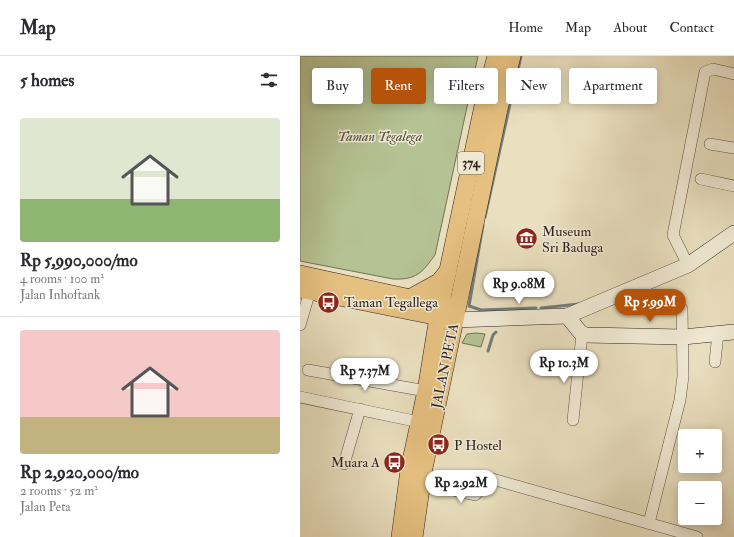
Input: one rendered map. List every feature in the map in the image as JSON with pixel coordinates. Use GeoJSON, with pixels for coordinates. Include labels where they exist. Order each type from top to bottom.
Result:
{"type":"FeatureCollection","features":[{"type":"Feature","properties":{"kind":"main road","name":"JALAN PETA"},"geometry":{"type":"LineString","coordinates":[[414,537],[421,483],[462,316],[491,108],[496,56]]}},
{"type":"Feature","properties":{"kind":"main road","name":"JALAN PETA"},"geometry":{"type":"LineString","coordinates":[[400,537],[409,470],[426,391],[439,311],[448,271],[491,108],[512,56]]}},
{"type":"Feature","properties":{"kind":"main road"},"geometry":{"type":"LineString","coordinates":[[305,290],[462,316],[528,319],[567,316],[688,265],[734,233]]}},
{"type":"Feature","properties":{"kind":"main road"},"geometry":{"type":"LineString","coordinates":[[410,298],[439,282],[448,271]]}},
{"type":"Feature","properties":{"kind":"main road"},"geometry":{"type":"LineString","coordinates":[[300,274],[410,298],[439,311]]}},
{"type":"Feature","properties":{"kind":"main road"},"geometry":{"type":"LineString","coordinates":[[567,316],[582,334],[600,336],[683,337],[734,332]]}},
{"type":"Feature","properties":{"kind":"street"},"geometry":{"type":"LineString","coordinates":[[688,265],[673,235],[705,72],[708,69],[713,69],[734,74]]}},
{"type":"Feature","properties":{"kind":"street"},"geometry":{"type":"LineString","coordinates":[[710,144],[734,148]]}},
{"type":"Feature","properties":{"kind":"street"},"geometry":{"type":"LineString","coordinates":[[701,179],[734,186]]}},
{"type":"Feature","properties":{"kind":"street"},"geometry":{"type":"LineString","coordinates":[[300,325],[305,290]]}},
{"type":"Feature","properties":{"kind":"street"},"geometry":{"type":"LineString","coordinates":[[649,523],[680,400],[683,376],[682,309]]}},
{"type":"Feature","properties":{"kind":"street"},"geometry":{"type":"LineString","coordinates":[[715,362],[718,333]]}},
{"type":"Feature","properties":{"kind":"street"},"geometry":{"type":"LineString","coordinates":[[573,420],[582,334]]}},
{"type":"Feature","properties":{"kind":"street"},"geometry":{"type":"LineString","coordinates":[[308,370],[426,391]]}},
{"type":"Feature","properties":{"kind":"street"},"geometry":{"type":"LineString","coordinates":[[300,397],[419,422]]}},
{"type":"Feature","properties":{"kind":"street"},"geometry":{"type":"LineString","coordinates":[[344,464],[360,409]]}},
{"type":"Feature","properties":{"kind":"street"},"geometry":{"type":"LineString","coordinates":[[421,483],[475,495],[478,494],[483,478],[485,477],[649,523],[669,533],[697,537]]}},
{"type":"Feature","properties":{"kind":"green space","name":"Taman Tegalega"},"geometry":{"type":"Polygon","coordinates":[[[300,56],[478,56],[475,68],[434,68],[434,104],[468,104],[435,255],[422,271],[413,277],[393,279],[300,261],[300,56]]]}},
{"type":"Feature","properties":{"kind":"green space"},"geometry":{"type":"Polygon","coordinates":[[[467,334],[485,334],[481,347],[462,343],[467,334]]]}},
{"type":"Feature","properties":{"kind":"waterway"},"geometry":{"type":"LineString","coordinates":[[518,68],[521,56]]}},
{"type":"Feature","properties":{"kind":"waterway"},"geometry":{"type":"LineString","coordinates":[[485,217],[510,104]]}},
{"type":"Feature","properties":{"kind":"waterway"},"geometry":{"type":"LineString","coordinates":[[483,225],[469,306],[481,310],[536,308]]}},
{"type":"Feature","properties":{"kind":"waterway"},"geometry":{"type":"LineString","coordinates":[[541,308],[579,304]]}},
{"type":"Feature","properties":{"kind":"waterway"},"geometry":{"type":"LineString","coordinates":[[488,351],[493,335],[496,332]]}},
{"type":"Feature","properties":{"kind":"place","name":"Museum Sri Baduga"},"geometry":{"type":"Point","coordinates":[526,239]}},
{"type":"Feature","properties":{"kind":"place","name":"Taman Tegallega"},"geometry":{"type":"Point","coordinates":[328,302]}},
{"type":"Feature","properties":{"kind":"place","name":"P Hostel"},"geometry":{"type":"Point","coordinates":[439,445]}},
{"type":"Feature","properties":{"kind":"place","name":"Muara A"},"geometry":{"type":"Point","coordinates":[395,462]}}]}
